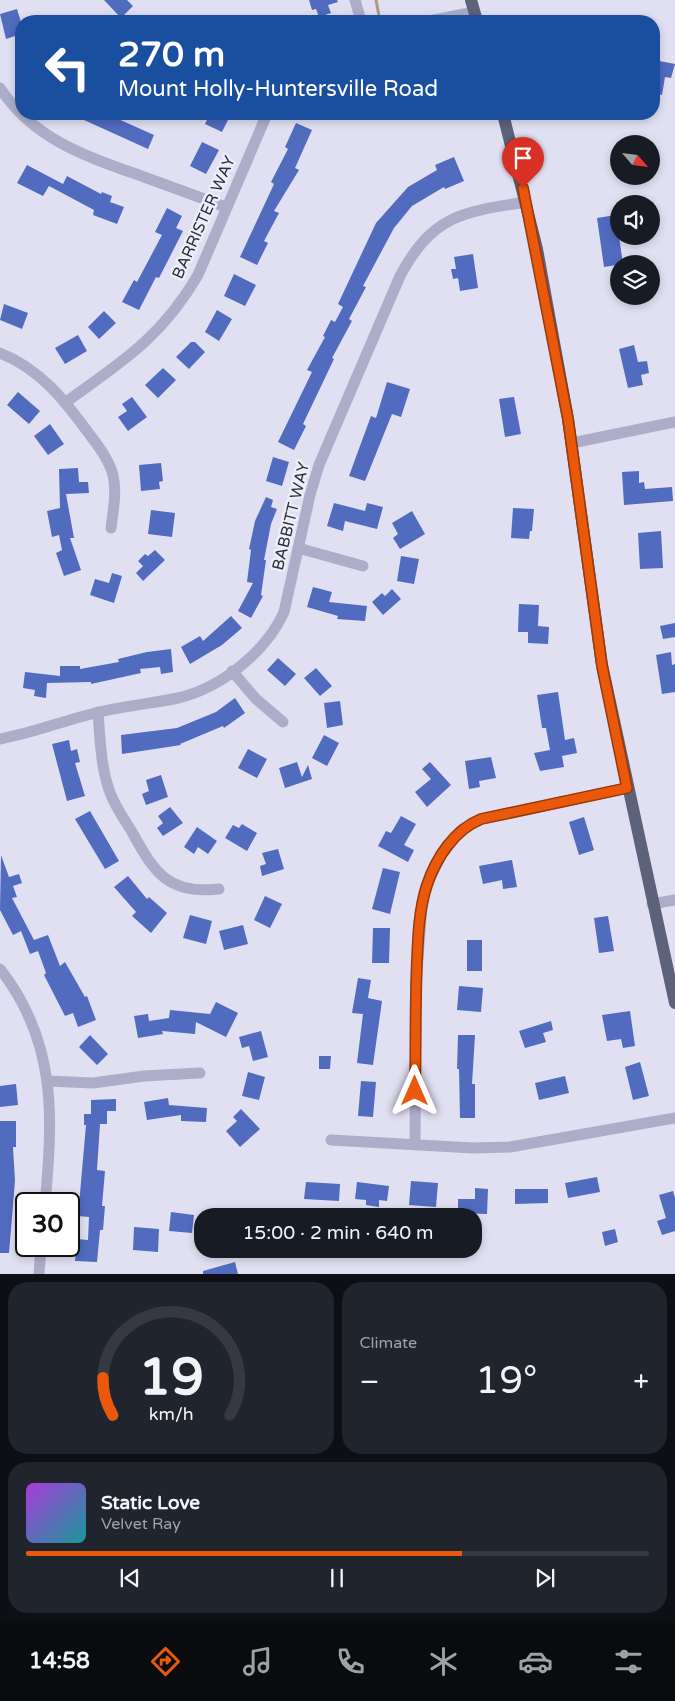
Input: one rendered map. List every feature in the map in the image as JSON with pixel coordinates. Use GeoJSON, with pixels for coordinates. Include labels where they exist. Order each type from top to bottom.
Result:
{"type":"FeatureCollection","features":[{"type":"Feature","properties":{"kind":"main road"},"geometry":{"type":"LineString","coordinates":[[505,120],[526,202],[572,443],[602,666],[652,904],[675,1003]]}},
{"type":"Feature","properties":{"kind":"street"},"geometry":{"type":"LineString","coordinates":[[355,0],[360,15]]}},
{"type":"Feature","properties":{"kind":"street"},"geometry":{"type":"LineString","coordinates":[[456,15],[474,11]]}},
{"type":"Feature","properties":{"kind":"street"},"geometry":{"type":"LineString","coordinates":[[2,95],[15,108]]}},
{"type":"Feature","properties":{"kind":"street"},"geometry":{"type":"LineString","coordinates":[[27,120],[62,145],[86,157],[226,207]]}},
{"type":"Feature","properties":{"kind":"street","name":"BARRISTER WAY"},"geometry":{"type":"LineString","coordinates":[[66,402],[147,342],[173,314],[198,275],[264,120]]}},
{"type":"Feature","properties":{"kind":"street","name":"BABBITT WAY"},"geometry":{"type":"LineString","coordinates":[[0,739],[98,712],[180,697],[212,684],[232,671],[263,645],[277,626],[286,605],[319,465],[400,276],[412,253],[436,228],[453,218],[488,208],[526,202]]}},
{"type":"Feature","properties":{"kind":"street"},"geometry":{"type":"LineString","coordinates":[[0,353],[12,358],[38,375],[66,402],[111,467],[115,486],[111,528]]}},
{"type":"Feature","properties":{"kind":"street"},"geometry":{"type":"LineString","coordinates":[[572,443],[675,422]]}},
{"type":"Feature","properties":{"kind":"street"},"geometry":{"type":"LineString","coordinates":[[298,548],[363,566]]}},
{"type":"Feature","properties":{"kind":"street"},"geometry":{"type":"LineString","coordinates":[[232,671],[256,699],[283,722]]}},
{"type":"Feature","properties":{"kind":"street"},"geometry":{"type":"LineString","coordinates":[[98,712],[110,795],[154,869],[167,880],[183,888],[204,891],[219,889]]}},
{"type":"Feature","properties":{"kind":"street"},"geometry":{"type":"LineString","coordinates":[[415,1145],[418,932],[426,886],[442,854],[460,831],[481,819],[627,788]]}},
{"type":"Feature","properties":{"kind":"street"},"geometry":{"type":"LineString","coordinates":[[652,904],[675,900]]}},
{"type":"Feature","properties":{"kind":"street"},"geometry":{"type":"LineString","coordinates":[[0,968],[16,991],[35,1029],[48,1081],[51,1118],[46,1192]]}},
{"type":"Feature","properties":{"kind":"street"},"geometry":{"type":"LineString","coordinates":[[48,1081],[93,1083],[144,1076],[200,1073]]}},
{"type":"Feature","properties":{"kind":"street"},"geometry":{"type":"LineString","coordinates":[[331,1140],[473,1148],[528,1145],[675,1118]]}},
{"type":"Feature","properties":{"kind":"street"},"geometry":{"type":"LineString","coordinates":[[39,1274],[40,1257]]}},
{"type":"Feature","properties":{"kind":"building"},"geometry":{"type":"Polygon","coordinates":[[[104,0],[127,0],[133,6],[124,15],[118,15],[104,0]]]}},
{"type":"Feature","properties":{"kind":"building"},"geometry":{"type":"Polygon","coordinates":[[[309,0],[337,0],[338,2],[328,5],[331,13],[325,15],[318,15],[316,9],[312,10],[309,0]]]}},
{"type":"Feature","properties":{"kind":"building"},"geometry":{"type":"Polygon","coordinates":[[[17,9],[19,15],[15,15],[15,36],[6,39],[0,14],[17,9]]]}},
{"type":"Feature","properties":{"kind":"building"},"geometry":{"type":"Polygon","coordinates":[[[660,61],[675,64],[671,78],[665,77],[662,95],[660,94],[660,61]]]}},
{"type":"Feature","properties":{"kind":"building"},"geometry":{"type":"Polygon","coordinates":[[[84,120],[120,120],[154,135],[148,149],[84,120]]]}},
{"type":"Feature","properties":{"kind":"building"},"geometry":{"type":"Polygon","coordinates":[[[207,120],[228,120],[222,132],[205,124],[207,120]]]}},
{"type":"Feature","properties":{"kind":"building"},"geometry":{"type":"Polygon","coordinates":[[[296,123],[312,130],[295,168],[299,170],[274,211],[279,213],[264,241],[268,243],[257,265],[240,257],[274,184],[271,182],[288,149],[285,147],[296,123]]]}},
{"type":"Feature","properties":{"kind":"building"},"geometry":{"type":"Polygon","coordinates":[[[202,142],[219,150],[206,174],[190,166],[202,142]]]}},
{"type":"Feature","properties":{"kind":"building"},"geometry":{"type":"Polygon","coordinates":[[[454,157],[464,181],[445,189],[444,187],[412,206],[394,228],[363,286],[366,287],[349,319],[352,321],[332,358],[334,359],[303,424],[306,426],[294,450],[278,442],[312,372],[307,370],[325,337],[323,336],[331,320],[335,322],[343,307],[338,304],[376,223],[408,187],[437,170],[435,165],[454,157]]]}},
{"type":"Feature","properties":{"kind":"building"},"geometry":{"type":"Polygon","coordinates":[[[27,165],[63,184],[67,176],[101,194],[102,192],[112,196],[110,202],[124,207],[117,224],[93,215],[94,210],[49,186],[43,196],[17,183],[27,165]]]}},
{"type":"Feature","properties":{"kind":"building"},"geometry":{"type":"Polygon","coordinates":[[[167,208],[182,216],[176,228],[183,231],[159,278],[156,277],[139,310],[122,302],[134,280],[137,282],[162,235],[155,232],[167,208]]]}},
{"type":"Feature","properties":{"kind":"building"},"geometry":{"type":"Polygon","coordinates":[[[610,216],[610,245],[620,245],[622,255],[610,255],[610,266],[604,267],[597,218],[610,216]]]}},
{"type":"Feature","properties":{"kind":"building"},"geometry":{"type":"Polygon","coordinates":[[[473,254],[478,288],[460,291],[458,278],[453,279],[451,269],[456,269],[454,257],[473,254]]]}},
{"type":"Feature","properties":{"kind":"building"},"geometry":{"type":"Polygon","coordinates":[[[234,274],[256,285],[245,306],[224,296],[234,274]]]}},
{"type":"Feature","properties":{"kind":"building"},"geometry":{"type":"Polygon","coordinates":[[[4,304],[28,313],[22,329],[0,320],[4,304]]]}},
{"type":"Feature","properties":{"kind":"building"},"geometry":{"type":"Polygon","coordinates":[[[217,310],[232,319],[219,341],[205,332],[217,310]]]}},
{"type":"Feature","properties":{"kind":"building"},"geometry":{"type":"Polygon","coordinates":[[[104,311],[116,323],[99,339],[88,327],[104,311]]]}},
{"type":"Feature","properties":{"kind":"building"},"geometry":{"type":"Polygon","coordinates":[[[78,335],[87,351],[65,364],[55,348],[78,335]]]}},
{"type":"Feature","properties":{"kind":"building"},"geometry":{"type":"Polygon","coordinates":[[[191,342],[195,342],[205,352],[189,369],[176,357],[191,342]]]}},
{"type":"Feature","properties":{"kind":"building"},"geometry":{"type":"Polygon","coordinates":[[[634,345],[638,362],[647,361],[649,373],[641,375],[643,385],[628,388],[619,349],[634,345]]]}},
{"type":"Feature","properties":{"kind":"building"},"geometry":{"type":"Polygon","coordinates":[[[163,368],[176,380],[158,398],[145,385],[163,368]]]}},
{"type":"Feature","properties":{"kind":"building"},"geometry":{"type":"Polygon","coordinates":[[[387,382],[410,389],[401,417],[392,414],[365,481],[349,476],[371,416],[376,418],[387,382]]]}},
{"type":"Feature","properties":{"kind":"building"},"geometry":{"type":"Polygon","coordinates":[[[18,392],[40,411],[29,424],[7,405],[18,392]]]}},
{"type":"Feature","properties":{"kind":"building"},"geometry":{"type":"Polygon","coordinates":[[[132,397],[147,417],[128,431],[118,417],[127,411],[122,404],[132,397]]]}},
{"type":"Feature","properties":{"kind":"building"},"geometry":{"type":"Polygon","coordinates":[[[514,397],[521,434],[505,437],[499,399],[514,397]]]}},
{"type":"Feature","properties":{"kind":"building"},"geometry":{"type":"Polygon","coordinates":[[[50,424],[64,444],[48,455],[34,436],[50,424]]]}},
{"type":"Feature","properties":{"kind":"building"},"geometry":{"type":"Polygon","coordinates":[[[273,457],[289,462],[282,486],[266,481],[273,457]]]}},
{"type":"Feature","properties":{"kind":"building"},"geometry":{"type":"Polygon","coordinates":[[[161,463],[163,481],[159,482],[160,489],[141,491],[139,465],[161,463]]]}},
{"type":"Feature","properties":{"kind":"building"},"geometry":{"type":"Polygon","coordinates":[[[78,468],[79,482],[88,482],[89,493],[66,494],[74,538],[70,538],[81,570],[64,576],[56,553],[62,550],[59,535],[52,537],[47,511],[60,508],[59,469],[78,468]]]}},
{"type":"Feature","properties":{"kind":"building"},"geometry":{"type":"Polygon","coordinates":[[[639,471],[639,483],[644,482],[645,489],[672,487],[673,501],[624,505],[622,472],[639,471]]]}},
{"type":"Feature","properties":{"kind":"building"},"geometry":{"type":"Polygon","coordinates":[[[266,497],[273,500],[271,507],[277,509],[271,524],[264,560],[266,560],[261,595],[263,596],[251,618],[238,611],[253,583],[247,582],[251,550],[249,549],[255,521],[266,497]]]}},
{"type":"Feature","properties":{"kind":"building"},"geometry":{"type":"Polygon","coordinates":[[[334,503],[365,511],[367,503],[383,507],[377,529],[345,521],[343,531],[327,526],[334,503]]]}},
{"type":"Feature","properties":{"kind":"building"},"geometry":{"type":"Polygon","coordinates":[[[513,508],[534,509],[532,531],[530,531],[529,539],[511,538],[513,508]]]}},
{"type":"Feature","properties":{"kind":"building"},"geometry":{"type":"Polygon","coordinates":[[[151,510],[175,513],[172,537],[148,534],[151,510]]]}},
{"type":"Feature","properties":{"kind":"building"},"geometry":{"type":"Polygon","coordinates":[[[412,511],[425,534],[400,549],[393,538],[398,534],[392,523],[412,511]]]}},
{"type":"Feature","properties":{"kind":"building"},"geometry":{"type":"Polygon","coordinates":[[[661,531],[663,568],[640,569],[638,533],[661,531]]]}},
{"type":"Feature","properties":{"kind":"building"},"geometry":{"type":"Polygon","coordinates":[[[155,550],[165,560],[143,581],[136,573],[143,566],[138,561],[145,554],[148,556],[155,550]]]}},
{"type":"Feature","properties":{"kind":"building"},"geometry":{"type":"Polygon","coordinates":[[[401,556],[419,559],[414,584],[397,581],[401,556]]]}},
{"type":"Feature","properties":{"kind":"building"},"geometry":{"type":"Polygon","coordinates":[[[112,573],[122,576],[114,603],[90,595],[95,579],[109,583],[112,573]]]}},
{"type":"Feature","properties":{"kind":"building"},"geometry":{"type":"Polygon","coordinates":[[[313,587],[332,592],[329,602],[367,606],[365,621],[337,619],[338,616],[307,607],[313,587]]]}},
{"type":"Feature","properties":{"kind":"building"},"geometry":{"type":"Polygon","coordinates":[[[392,589],[401,599],[383,615],[372,602],[382,593],[385,596],[392,589]]]}},
{"type":"Feature","properties":{"kind":"building"},"geometry":{"type":"Polygon","coordinates":[[[519,604],[539,605],[538,626],[549,627],[548,644],[528,643],[528,632],[518,632],[519,604]]]}},
{"type":"Feature","properties":{"kind":"building"},"geometry":{"type":"Polygon","coordinates":[[[231,616],[242,628],[222,645],[190,664],[181,647],[200,636],[203,641],[231,616]]]}},
{"type":"Feature","properties":{"kind":"building"},"geometry":{"type":"Polygon","coordinates":[[[675,623],[675,637],[663,639],[660,626],[675,623]]]}},
{"type":"Feature","properties":{"kind":"building"},"geometry":{"type":"Polygon","coordinates":[[[171,649],[173,672],[161,674],[160,667],[140,669],[141,673],[91,684],[91,682],[47,683],[46,698],[34,696],[35,690],[23,688],[25,672],[60,676],[60,666],[80,666],[80,669],[119,662],[118,659],[147,652],[171,649]]]}},
{"type":"Feature","properties":{"kind":"building"},"geometry":{"type":"Polygon","coordinates":[[[671,652],[672,665],[675,664],[675,692],[662,694],[656,655],[671,652]]]}},
{"type":"Feature","properties":{"kind":"building"},"geometry":{"type":"Polygon","coordinates":[[[278,658],[296,674],[285,686],[267,670],[278,658]]]}},
{"type":"Feature","properties":{"kind":"building"},"geometry":{"type":"Polygon","coordinates":[[[316,668],[332,686],[320,696],[304,678],[316,668]]]}},
{"type":"Feature","properties":{"kind":"building"},"geometry":{"type":"Polygon","coordinates":[[[558,692],[565,740],[574,738],[577,753],[562,756],[564,767],[540,771],[534,753],[550,750],[546,728],[542,728],[537,695],[558,692]]]}},
{"type":"Feature","properties":{"kind":"building"},"geometry":{"type":"Polygon","coordinates":[[[235,698],[245,713],[224,728],[223,726],[181,745],[122,754],[121,735],[177,728],[216,712],[235,698]]]}},
{"type":"Feature","properties":{"kind":"building"},"geometry":{"type":"Polygon","coordinates":[[[340,701],[343,725],[327,728],[324,703],[340,701]]]}},
{"type":"Feature","properties":{"kind":"building"},"geometry":{"type":"Polygon","coordinates":[[[324,735],[339,743],[327,766],[312,758],[324,735]]]}},
{"type":"Feature","properties":{"kind":"building"},"geometry":{"type":"Polygon","coordinates":[[[69,740],[71,751],[77,749],[80,762],[75,763],[85,796],[67,801],[52,744],[69,740]]]}},
{"type":"Feature","properties":{"kind":"building"},"geometry":{"type":"Polygon","coordinates":[[[248,749],[267,759],[257,778],[238,768],[248,749]]]}},
{"type":"Feature","properties":{"kind":"building"},"geometry":{"type":"Polygon","coordinates":[[[491,757],[496,778],[479,781],[480,787],[469,789],[465,761],[491,757]]]}},
{"type":"Feature","properties":{"kind":"building"},"geometry":{"type":"Polygon","coordinates":[[[297,762],[302,777],[308,765],[312,779],[285,788],[279,768],[297,762]]]}},
{"type":"Feature","properties":{"kind":"building"},"geometry":{"type":"Polygon","coordinates":[[[430,762],[451,785],[427,807],[415,792],[431,779],[422,769],[430,762]]]}},
{"type":"Feature","properties":{"kind":"building"},"geometry":{"type":"Polygon","coordinates":[[[161,775],[168,797],[146,805],[142,794],[149,791],[146,780],[161,775]]]}},
{"type":"Feature","properties":{"kind":"building"},"geometry":{"type":"Polygon","coordinates":[[[170,807],[183,823],[163,836],[157,828],[163,823],[158,816],[170,807]]]}},
{"type":"Feature","properties":{"kind":"building"},"geometry":{"type":"Polygon","coordinates":[[[90,811],[119,861],[105,869],[75,819],[90,811]]]}},
{"type":"Feature","properties":{"kind":"building"},"geometry":{"type":"Polygon","coordinates":[[[401,816],[416,824],[404,845],[414,850],[408,862],[378,846],[386,831],[391,833],[401,816]]]}},
{"type":"Feature","properties":{"kind":"building"},"geometry":{"type":"Polygon","coordinates":[[[584,817],[594,850],[579,855],[569,822],[584,817]]]}},
{"type":"Feature","properties":{"kind":"building"},"geometry":{"type":"Polygon","coordinates":[[[242,824],[257,833],[247,851],[225,838],[233,825],[239,828],[242,824]]]}},
{"type":"Feature","properties":{"kind":"building"},"geometry":{"type":"Polygon","coordinates":[[[197,827],[217,841],[208,854],[198,847],[194,854],[184,847],[197,827]]]}},
{"type":"Feature","properties":{"kind":"building"},"geometry":{"type":"Polygon","coordinates":[[[278,849],[284,869],[262,876],[260,866],[266,864],[262,853],[278,849]]]}},
{"type":"Feature","properties":{"kind":"building"},"geometry":{"type":"Polygon","coordinates":[[[1,855],[9,877],[19,874],[22,883],[13,886],[17,897],[12,898],[34,940],[48,935],[60,966],[65,962],[85,997],[87,996],[96,1020],[78,1027],[73,1013],[65,1016],[44,975],[46,973],[38,951],[30,954],[21,931],[13,935],[0,910],[1,855]]]}},
{"type":"Feature","properties":{"kind":"building"},"geometry":{"type":"Polygon","coordinates":[[[512,860],[517,887],[503,889],[502,880],[483,884],[479,866],[512,860]]]}},
{"type":"Feature","properties":{"kind":"building"},"geometry":{"type":"Polygon","coordinates":[[[383,868],[400,872],[390,914],[372,909],[383,868]]]}},
{"type":"Feature","properties":{"kind":"building"},"geometry":{"type":"Polygon","coordinates":[[[128,876],[147,899],[149,897],[167,913],[151,933],[132,916],[136,912],[114,887],[128,876]]]}},
{"type":"Feature","properties":{"kind":"building"},"geometry":{"type":"Polygon","coordinates":[[[265,896],[282,904],[270,928],[254,920],[265,896]]]}},
{"type":"Feature","properties":{"kind":"building"},"geometry":{"type":"Polygon","coordinates":[[[190,915],[212,921],[206,944],[183,938],[190,915]]]}},
{"type":"Feature","properties":{"kind":"building"},"geometry":{"type":"Polygon","coordinates":[[[608,916],[614,951],[599,953],[594,918],[608,916]]]}},
{"type":"Feature","properties":{"kind":"building"},"geometry":{"type":"Polygon","coordinates":[[[243,925],[248,944],[224,950],[219,931],[243,925]]]}},
{"type":"Feature","properties":{"kind":"building"},"geometry":{"type":"Polygon","coordinates":[[[373,928],[390,928],[389,963],[372,963],[373,928]]]}},
{"type":"Feature","properties":{"kind":"building"},"geometry":{"type":"Polygon","coordinates":[[[467,940],[482,940],[482,971],[467,971],[467,940]]]}},
{"type":"Feature","properties":{"kind":"building"},"geometry":{"type":"Polygon","coordinates":[[[358,978],[371,980],[368,998],[382,1001],[373,1065],[357,1063],[363,1014],[352,1013],[358,978]]]}},
{"type":"Feature","properties":{"kind":"building"},"geometry":{"type":"Polygon","coordinates":[[[459,986],[483,988],[481,1012],[457,1010],[459,986]]]}},
{"type":"Feature","properties":{"kind":"building"},"geometry":{"type":"Polygon","coordinates":[[[216,1002],[238,1013],[226,1037],[196,1022],[195,1034],[162,1031],[163,1034],[138,1038],[134,1016],[148,1014],[149,1021],[169,1018],[170,1010],[210,1014],[216,1002]]]}},
{"type":"Feature","properties":{"kind":"building"},"geometry":{"type":"Polygon","coordinates":[[[630,1011],[635,1046],[623,1048],[621,1039],[607,1041],[602,1015],[630,1011]]]}},
{"type":"Feature","properties":{"kind":"building"},"geometry":{"type":"Polygon","coordinates":[[[551,1021],[553,1030],[543,1033],[546,1042],[525,1048],[519,1031],[551,1021]]]}},
{"type":"Feature","properties":{"kind":"building"},"geometry":{"type":"Polygon","coordinates":[[[261,1031],[268,1057],[253,1061],[249,1046],[242,1048],[239,1037],[261,1031]]]}},
{"type":"Feature","properties":{"kind":"building"},"geometry":{"type":"Polygon","coordinates":[[[90,1035],[108,1054],[97,1065],[79,1047],[90,1035]]]}},
{"type":"Feature","properties":{"kind":"building"},"geometry":{"type":"Polygon","coordinates":[[[458,1035],[475,1035],[472,1084],[475,1084],[475,1118],[460,1118],[459,1069],[457,1069],[458,1035]]]}},
{"type":"Feature","properties":{"kind":"building"},"geometry":{"type":"Polygon","coordinates":[[[319,1056],[331,1056],[330,1069],[319,1069],[319,1056]]]}},
{"type":"Feature","properties":{"kind":"building"},"geometry":{"type":"Polygon","coordinates":[[[640,1062],[649,1096],[633,1100],[625,1067],[640,1062]]]}},
{"type":"Feature","properties":{"kind":"building"},"geometry":{"type":"Polygon","coordinates":[[[248,1072],[265,1077],[259,1100],[242,1096],[248,1072]]]}},
{"type":"Feature","properties":{"kind":"building"},"geometry":{"type":"Polygon","coordinates":[[[565,1076],[569,1093],[539,1100],[535,1083],[565,1076]]]}},
{"type":"Feature","properties":{"kind":"building"},"geometry":{"type":"Polygon","coordinates":[[[361,1081],[376,1082],[373,1117],[358,1116],[361,1081]]]}},
{"type":"Feature","properties":{"kind":"building"},"geometry":{"type":"Polygon","coordinates":[[[16,1084],[18,1105],[0,1107],[0,1086],[16,1084]]]}},
{"type":"Feature","properties":{"kind":"building"},"geometry":{"type":"Polygon","coordinates":[[[168,1098],[169,1105],[207,1108],[206,1122],[181,1121],[181,1115],[147,1120],[144,1102],[168,1098]]]}},
{"type":"Feature","properties":{"kind":"building"},"geometry":{"type":"Polygon","coordinates":[[[116,1099],[116,1111],[107,1111],[107,1124],[100,1124],[97,1170],[105,1171],[102,1206],[105,1206],[103,1230],[100,1230],[97,1262],[75,1261],[75,1257],[80,1257],[80,1239],[88,1240],[89,1217],[80,1216],[80,1193],[86,1125],[84,1125],[84,1114],[91,1114],[91,1100],[116,1099]]]}},
{"type":"Feature","properties":{"kind":"building"},"geometry":{"type":"Polygon","coordinates":[[[241,1109],[260,1129],[240,1147],[226,1131],[237,1121],[233,1117],[241,1109]]]}},
{"type":"Feature","properties":{"kind":"building"},"geometry":{"type":"Polygon","coordinates":[[[0,1121],[16,1121],[16,1147],[13,1147],[15,1181],[9,1253],[0,1253],[0,1121]]]}},
{"type":"Feature","properties":{"kind":"building"},"geometry":{"type":"Polygon","coordinates":[[[597,1177],[600,1192],[568,1198],[565,1183],[597,1177]]]}},
{"type":"Feature","properties":{"kind":"building"},"geometry":{"type":"Polygon","coordinates":[[[411,1181],[438,1183],[436,1207],[409,1205],[411,1181]]]}},
{"type":"Feature","properties":{"kind":"building"},"geometry":{"type":"Polygon","coordinates":[[[306,1182],[340,1184],[339,1201],[304,1199],[306,1182]]]}},
{"type":"Feature","properties":{"kind":"building"},"geometry":{"type":"Polygon","coordinates":[[[357,1182],[389,1186],[387,1201],[379,1200],[379,1207],[366,1205],[366,1200],[355,1199],[357,1182]]]}},
{"type":"Feature","properties":{"kind":"building"},"geometry":{"type":"Polygon","coordinates":[[[475,1188],[488,1189],[487,1214],[482,1214],[482,1208],[458,1208],[458,1199],[475,1199],[475,1188]]]}},
{"type":"Feature","properties":{"kind":"building"},"geometry":{"type":"Polygon","coordinates":[[[515,1189],[548,1189],[548,1203],[515,1204],[515,1189]]]}},
{"type":"Feature","properties":{"kind":"building"},"geometry":{"type":"Polygon","coordinates":[[[673,1191],[675,1198],[675,1231],[662,1235],[657,1221],[666,1218],[659,1195],[673,1191]]]}},
{"type":"Feature","properties":{"kind":"building"},"geometry":{"type":"Polygon","coordinates":[[[171,1212],[194,1215],[192,1233],[169,1231],[171,1212]]]}},
{"type":"Feature","properties":{"kind":"building"},"geometry":{"type":"Polygon","coordinates":[[[134,1227],[159,1229],[158,1252],[133,1250],[134,1227]]]}},
{"type":"Feature","properties":{"kind":"building"},"geometry":{"type":"Polygon","coordinates":[[[615,1229],[618,1242],[605,1246],[602,1232],[615,1229]]]}},
{"type":"Feature","properties":{"kind":"building"},"geometry":{"type":"Polygon","coordinates":[[[235,1262],[238,1274],[203,1274],[203,1271],[235,1262]]]}},
{"type":"Feature","properties":{"kind":"waterway"},"geometry":{"type":"LineString","coordinates":[[376,0],[379,15]]}},
{"type":"Feature","properties":{"kind":"route"},"geometry":{"type":"LineString","coordinates":[[415,1091],[418,932],[426,886],[442,854],[460,831],[481,819],[627,788],[615,734],[594,617],[568,419],[537,249],[523,188]]}}]}
